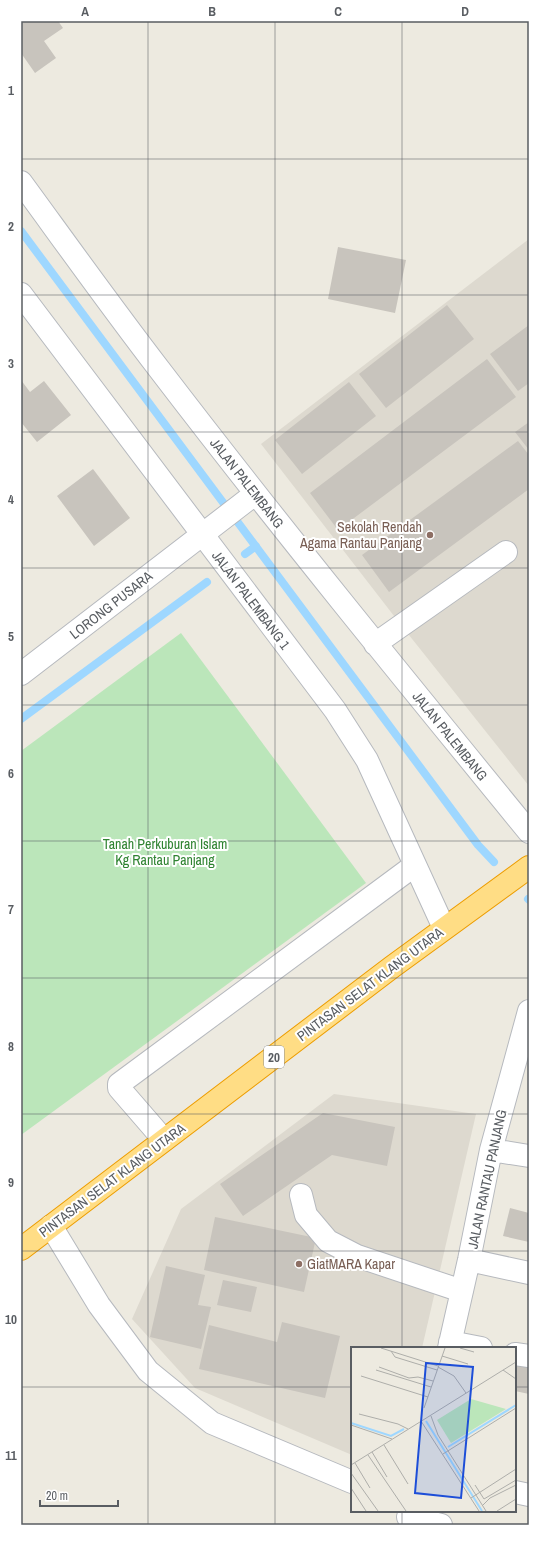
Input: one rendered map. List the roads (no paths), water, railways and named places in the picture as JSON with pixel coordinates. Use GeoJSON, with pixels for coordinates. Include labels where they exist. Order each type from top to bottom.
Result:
{"type":"FeatureCollection","features":[{"type":"Feature","properties":{"kind":"highway","name":"PINTASAN SELAT KLANG UTARA"},"geometry":{"type":"LineString","coordinates":[[21,1249],[444,928],[529,867]]}},
{"type":"Feature","properties":{"kind":"street","name":"JALAN PALEMBANG"},"geometry":{"type":"LineString","coordinates":[[21,182],[158,368],[248,499],[375,644],[529,832]]}},
{"type":"Feature","properties":{"kind":"street","name":"JALAN PALEMBANG 1"},"geometry":{"type":"LineString","coordinates":[[21,294],[207,531],[335,710],[367,760],[444,928]]}},
{"type":"Feature","properties":{"kind":"street","name":"LORONG PUSARA"},"geometry":{"type":"LineString","coordinates":[[21,674],[248,499]]}},
{"type":"Feature","properties":{"kind":"street"},"geometry":{"type":"LineString","coordinates":[[375,644],[506,552]]}},
{"type":"Feature","properties":{"kind":"street"},"geometry":{"type":"LineString","coordinates":[[164,1140],[119,1088],[119,1084],[415,864]]}},
{"type":"Feature","properties":{"kind":"street","name":"JALAN RANTAU PANJANG"},"geometry":{"type":"LineString","coordinates":[[450,1345],[469,1260],[490,1150],[529,1011]]}},
{"type":"Feature","properties":{"kind":"street"},"geometry":{"type":"LineString","coordinates":[[490,1150],[529,1156]]}},
{"type":"Feature","properties":{"kind":"street"},"geometry":{"type":"LineString","coordinates":[[301,1195],[306,1215],[328,1241],[357,1256],[462,1291]]}},
{"type":"Feature","properties":{"kind":"street"},"geometry":{"type":"LineString","coordinates":[[51,1226],[99,1305],[148,1371],[212,1423],[351,1482]]}},
{"type":"Feature","properties":{"kind":"street"},"geometry":{"type":"LineString","coordinates":[[469,1260],[529,1273]]}},
{"type":"Feature","properties":{"kind":"street"},"geometry":{"type":"LineString","coordinates":[[450,1345],[471,1347]]}},
{"type":"Feature","properties":{"kind":"street"},"geometry":{"type":"LineString","coordinates":[[516,1354],[529,1356]]}},
{"type":"Feature","properties":{"kind":"street"},"geometry":{"type":"LineString","coordinates":[[516,1492],[529,1495]]}},
{"type":"Feature","properties":{"kind":"street"},"geometry":{"type":"LineString","coordinates":[[408,1518],[441,1525]]}},
{"type":"Feature","properties":{"kind":"waterway"},"geometry":{"type":"LineString","coordinates":[[21,231],[478,845],[494,862]]}},
{"type":"Feature","properties":{"kind":"waterway"},"geometry":{"type":"LineString","coordinates":[[245,554],[256,546]]}},
{"type":"Feature","properties":{"kind":"waterway"},"geometry":{"type":"LineString","coordinates":[[21,719],[207,582]]}},
{"type":"Feature","properties":{"kind":"place","name":"Sekolah Rendah Agama Rantau Panjang"},"geometry":{"type":"Point","coordinates":[430,535]}},
{"type":"Feature","properties":{"kind":"place","name":"GiatMARA Kapar"},"geometry":{"type":"Point","coordinates":[299,1264]}},
{"type":"Feature","properties":{"kind":"park label","name":"Tanah Perkuburan Islam Kg Rantau Panjang"},"geometry":{"type":"Point","coordinates":[165,852]}}]}
